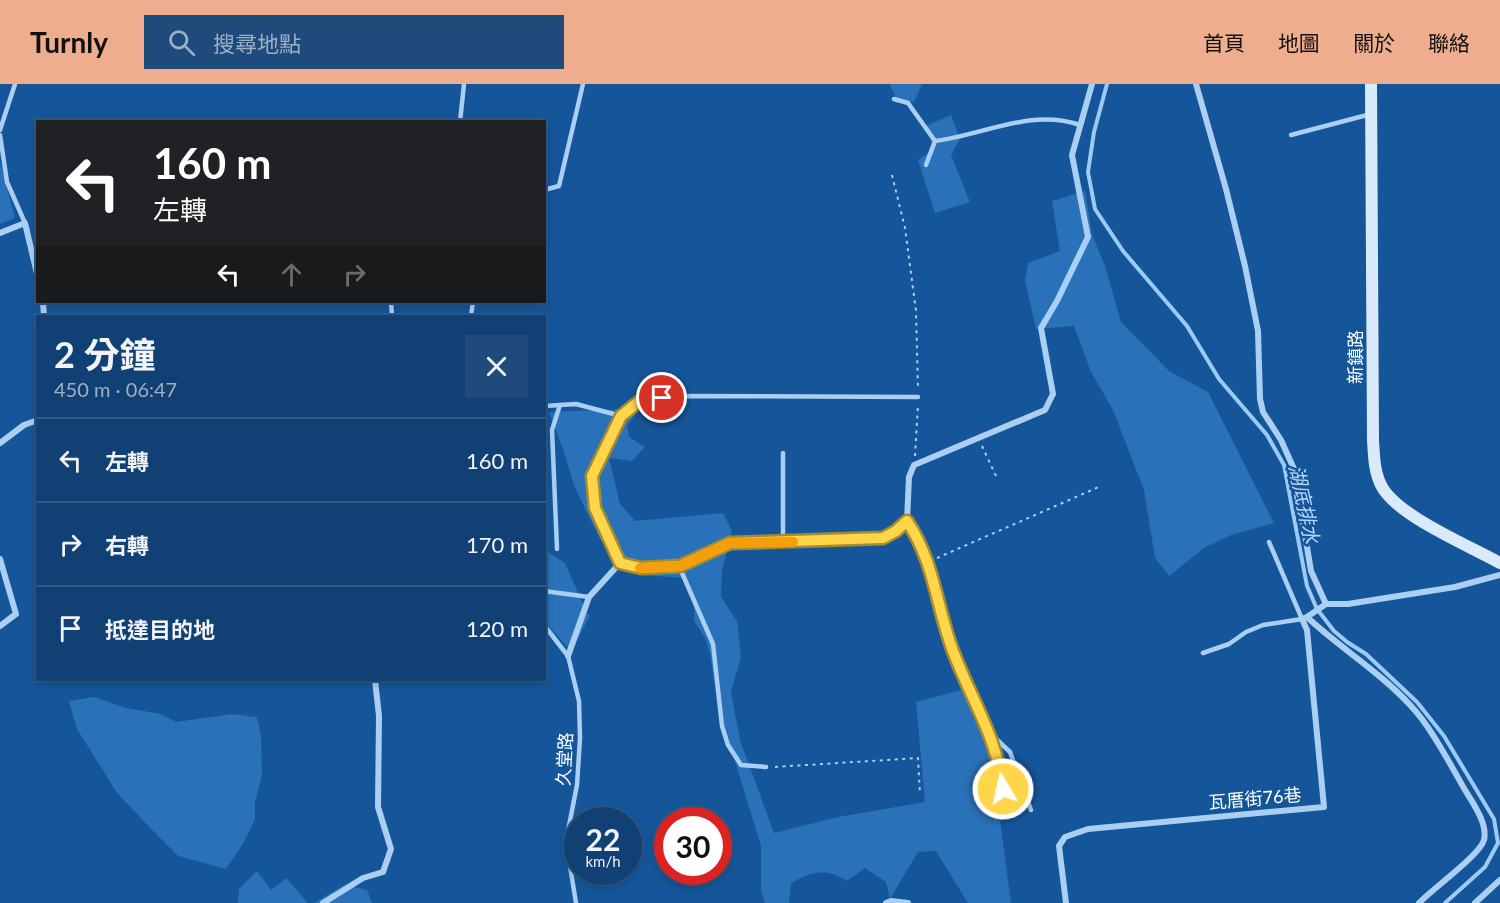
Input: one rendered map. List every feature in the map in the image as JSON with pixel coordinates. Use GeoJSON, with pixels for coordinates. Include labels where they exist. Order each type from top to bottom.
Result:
{"type":"FeatureCollection","features":[{"type":"Feature","properties":{"kind":"street"},"geometry":{"type":"LineString","coordinates":[[996,805],[1003,789],[1001,767],[991,734],[967,686],[952,648],[929,562],[907,521],[909,477],[914,465],[1046,410],[1053,394],[1041,328],[1057,301],[1088,237],[1072,155],[1092,84]]}},
{"type":"Feature","properties":{"kind":"street"},"geometry":{"type":"LineString","coordinates":[[1196,84],[1245,266],[1258,331],[1260,399],[1263,412],[1281,440],[1294,469],[1311,571],[1326,604]]}},
{"type":"Feature","properties":{"kind":"street","name":"新鎮路"},"geometry":{"type":"LineString","coordinates":[[1371,84],[1375,472],[1390,498],[1417,519],[1500,563]]}},
{"type":"Feature","properties":{"kind":"street"},"geometry":{"type":"LineString","coordinates":[[0,233],[25,223],[36,270]]}},
{"type":"Feature","properties":{"kind":"street"},"geometry":{"type":"LineString","coordinates":[[0,443],[24,425],[36,421]]}},
{"type":"Feature","properties":{"kind":"street"},"geometry":{"type":"LineString","coordinates":[[568,656],[589,597],[620,563],[641,568],[680,566],[730,543],[883,538],[896,531],[907,521]]}},
{"type":"Feature","properties":{"kind":"street"},"geometry":{"type":"LineString","coordinates":[[0,559],[16,614],[0,626]]}},
{"type":"Feature","properties":{"kind":"street"},"geometry":{"type":"LineString","coordinates":[[1419,903],[1457,870],[1484,842],[1485,830],[1449,762],[1413,707],[1305,618],[1326,604],[1348,604],[1445,588],[1500,575]]}},
{"type":"Feature","properties":{"kind":"street","name":"瓦厝街76巷"},"geometry":{"type":"LineString","coordinates":[[1066,903],[1059,846],[1065,837],[1088,829],[1324,807],[1305,618]]}},
{"type":"Feature","properties":{"kind":"street"},"geometry":{"type":"LineString","coordinates":[[323,903],[363,878],[383,872],[391,849],[378,807],[379,716],[375,681]]}},
{"type":"Feature","properties":{"kind":"street"},"geometry":{"type":"LineString","coordinates":[[1475,903],[1500,880]]}},
{"type":"Feature","properties":{"kind":"street"},"geometry":{"type":"LineString","coordinates":[[886,903],[891,901],[908,903]]}},
{"type":"Feature","properties":{"kind":"lane"},"geometry":{"type":"LineString","coordinates":[[15,84],[0,133],[7,182],[25,223]]}},
{"type":"Feature","properties":{"kind":"lane"},"geometry":{"type":"LineString","coordinates":[[460,120],[464,84]]}},
{"type":"Feature","properties":{"kind":"lane"},"geometry":{"type":"LineString","coordinates":[[546,189],[559,186],[583,84]]}},
{"type":"Feature","properties":{"kind":"lane"},"geometry":{"type":"LineString","coordinates":[[894,99],[908,103],[935,141]]}},
{"type":"Feature","properties":{"kind":"lane"},"geometry":{"type":"LineString","coordinates":[[1291,135],[1371,114]]}},
{"type":"Feature","properties":{"kind":"lane"},"geometry":{"type":"LineString","coordinates":[[935,141],[958,138],[1029,119],[1067,120],[1080,125]]}},
{"type":"Feature","properties":{"kind":"lane"},"geometry":{"type":"LineString","coordinates":[[926,165],[935,141]]}},
{"type":"Feature","properties":{"kind":"lane"},"geometry":{"type":"LineString","coordinates":[[620,563],[595,508],[592,476],[621,416],[642,399],[682,396],[918,397]]}},
{"type":"Feature","properties":{"kind":"lane"},"geometry":{"type":"LineString","coordinates":[[546,406],[576,404],[621,416]]}},
{"type":"Feature","properties":{"kind":"lane"},"geometry":{"type":"LineString","coordinates":[[557,549],[552,430],[560,405]]}},
{"type":"Feature","properties":{"kind":"lane"},"geometry":{"type":"LineString","coordinates":[[783,453],[783,542]]}},
{"type":"Feature","properties":{"kind":"lane"},"geometry":{"type":"LineString","coordinates":[[1203,652],[1229,644],[1246,632],[1263,625],[1305,618],[1269,542]]}},
{"type":"Feature","properties":{"kind":"lane"},"geometry":{"type":"LineString","coordinates":[[680,566],[713,644],[722,726],[728,745],[741,765],[766,767]]}},
{"type":"Feature","properties":{"kind":"lane"},"geometry":{"type":"LineString","coordinates":[[546,591],[589,597]]}},
{"type":"Feature","properties":{"kind":"lane","name":"久堂路"},"geometry":{"type":"LineString","coordinates":[[546,628],[568,656],[579,701],[580,738],[577,785],[566,841],[576,903]]}},
{"type":"Feature","properties":{"kind":"lane"},"geometry":{"type":"LineString","coordinates":[[991,734],[1010,752],[1030,810]]}},
{"type":"Feature","properties":{"kind":"path"},"geometry":{"type":"LineString","coordinates":[[892,175],[905,228],[916,311],[918,397],[914,465]]}},
{"type":"Feature","properties":{"kind":"path"},"geometry":{"type":"LineString","coordinates":[[978,438],[996,476]]}},
{"type":"Feature","properties":{"kind":"path"},"geometry":{"type":"LineString","coordinates":[[929,562],[1101,486]]}},
{"type":"Feature","properties":{"kind":"path"},"geometry":{"type":"LineString","coordinates":[[766,767],[918,758],[921,794]]}},
{"type":"Feature","properties":{"kind":"shaded area"},"geometry":{"type":"Polygon","coordinates":[[[889,84],[922,84],[914,102],[904,103],[896,97],[889,84]]]}},
{"type":"Feature","properties":{"kind":"shaded area"},"geometry":{"type":"Polygon","coordinates":[[[951,115],[960,139],[951,155],[970,202],[935,213],[918,160],[935,148],[924,127],[951,115]]]}},
{"type":"Feature","properties":{"kind":"shaded area"},"geometry":{"type":"Polygon","coordinates":[[[0,161],[15,218],[0,224],[0,161]]]}},
{"type":"Feature","properties":{"kind":"shaded area"},"geometry":{"type":"Polygon","coordinates":[[[1085,191],[1092,234],[1105,266],[1121,322],[1169,371],[1208,392],[1274,523],[1231,535],[1204,548],[1169,576],[1155,558],[1144,490],[1113,410],[1090,370],[1074,326],[1036,329],[1025,280],[1028,263],[1060,251],[1052,201],[1085,191]]]}},
{"type":"Feature","properties":{"kind":"shaded area"},"geometry":{"type":"Polygon","coordinates":[[[639,399],[636,413],[627,426],[629,437],[645,447],[632,461],[609,458],[620,504],[635,521],[723,513],[732,531],[722,571],[721,597],[737,621],[741,657],[731,692],[740,740],[774,833],[838,817],[925,802],[916,702],[965,689],[988,728],[1011,903],[968,903],[936,851],[918,852],[890,899],[886,882],[865,868],[847,881],[826,873],[806,876],[791,883],[789,903],[765,903],[761,891],[761,846],[720,720],[710,654],[705,638],[694,621],[694,602],[683,578],[642,575],[619,570],[599,537],[575,488],[549,412],[624,409],[639,399]]]}},
{"type":"Feature","properties":{"kind":"shaded area"},"geometry":{"type":"Polygon","coordinates":[[[546,551],[565,563],[587,613],[590,615],[570,650],[546,623],[546,551]]]}},
{"type":"Feature","properties":{"kind":"shaded area"},"geometry":{"type":"Polygon","coordinates":[[[94,697],[126,708],[161,714],[176,722],[232,714],[257,717],[261,737],[262,775],[255,802],[255,819],[243,844],[226,869],[178,856],[117,793],[77,729],[69,701],[94,697]]]}},
{"type":"Feature","properties":{"kind":"shaded area"},"geometry":{"type":"Polygon","coordinates":[[[257,871],[271,890],[286,878],[308,903],[238,903],[239,889],[257,871]]]}},
{"type":"Feature","properties":{"kind":"shaded area"},"geometry":{"type":"Polygon","coordinates":[[[344,885],[367,890],[372,903],[314,903],[344,885]]]}},
{"type":"Feature","properties":{"kind":"waterway","name":"湖底排水"},"geometry":{"type":"LineString","coordinates":[[1107,84],[1094,132],[1088,172],[1095,209],[1123,251],[1187,326],[1219,379],[1267,435],[1284,465],[1307,586],[1317,609],[1334,631],[1366,654],[1417,702],[1444,736],[1494,819],[1498,843],[1485,867],[1445,903]]}},
{"type":"Feature","properties":{"kind":"slow traffic"},"geometry":{"type":"LineString","coordinates":[[640,568],[680,566],[730,543],[793,542]]}},
{"type":"Feature","properties":{"kind":"route"},"geometry":{"type":"LineString","coordinates":[[662,398],[642,399],[621,416],[592,476],[595,508],[620,563],[641,568],[680,566],[730,543],[883,538],[896,531],[907,521],[929,562],[952,648],[967,686],[991,734],[1001,767],[1003,789]]}}]}
